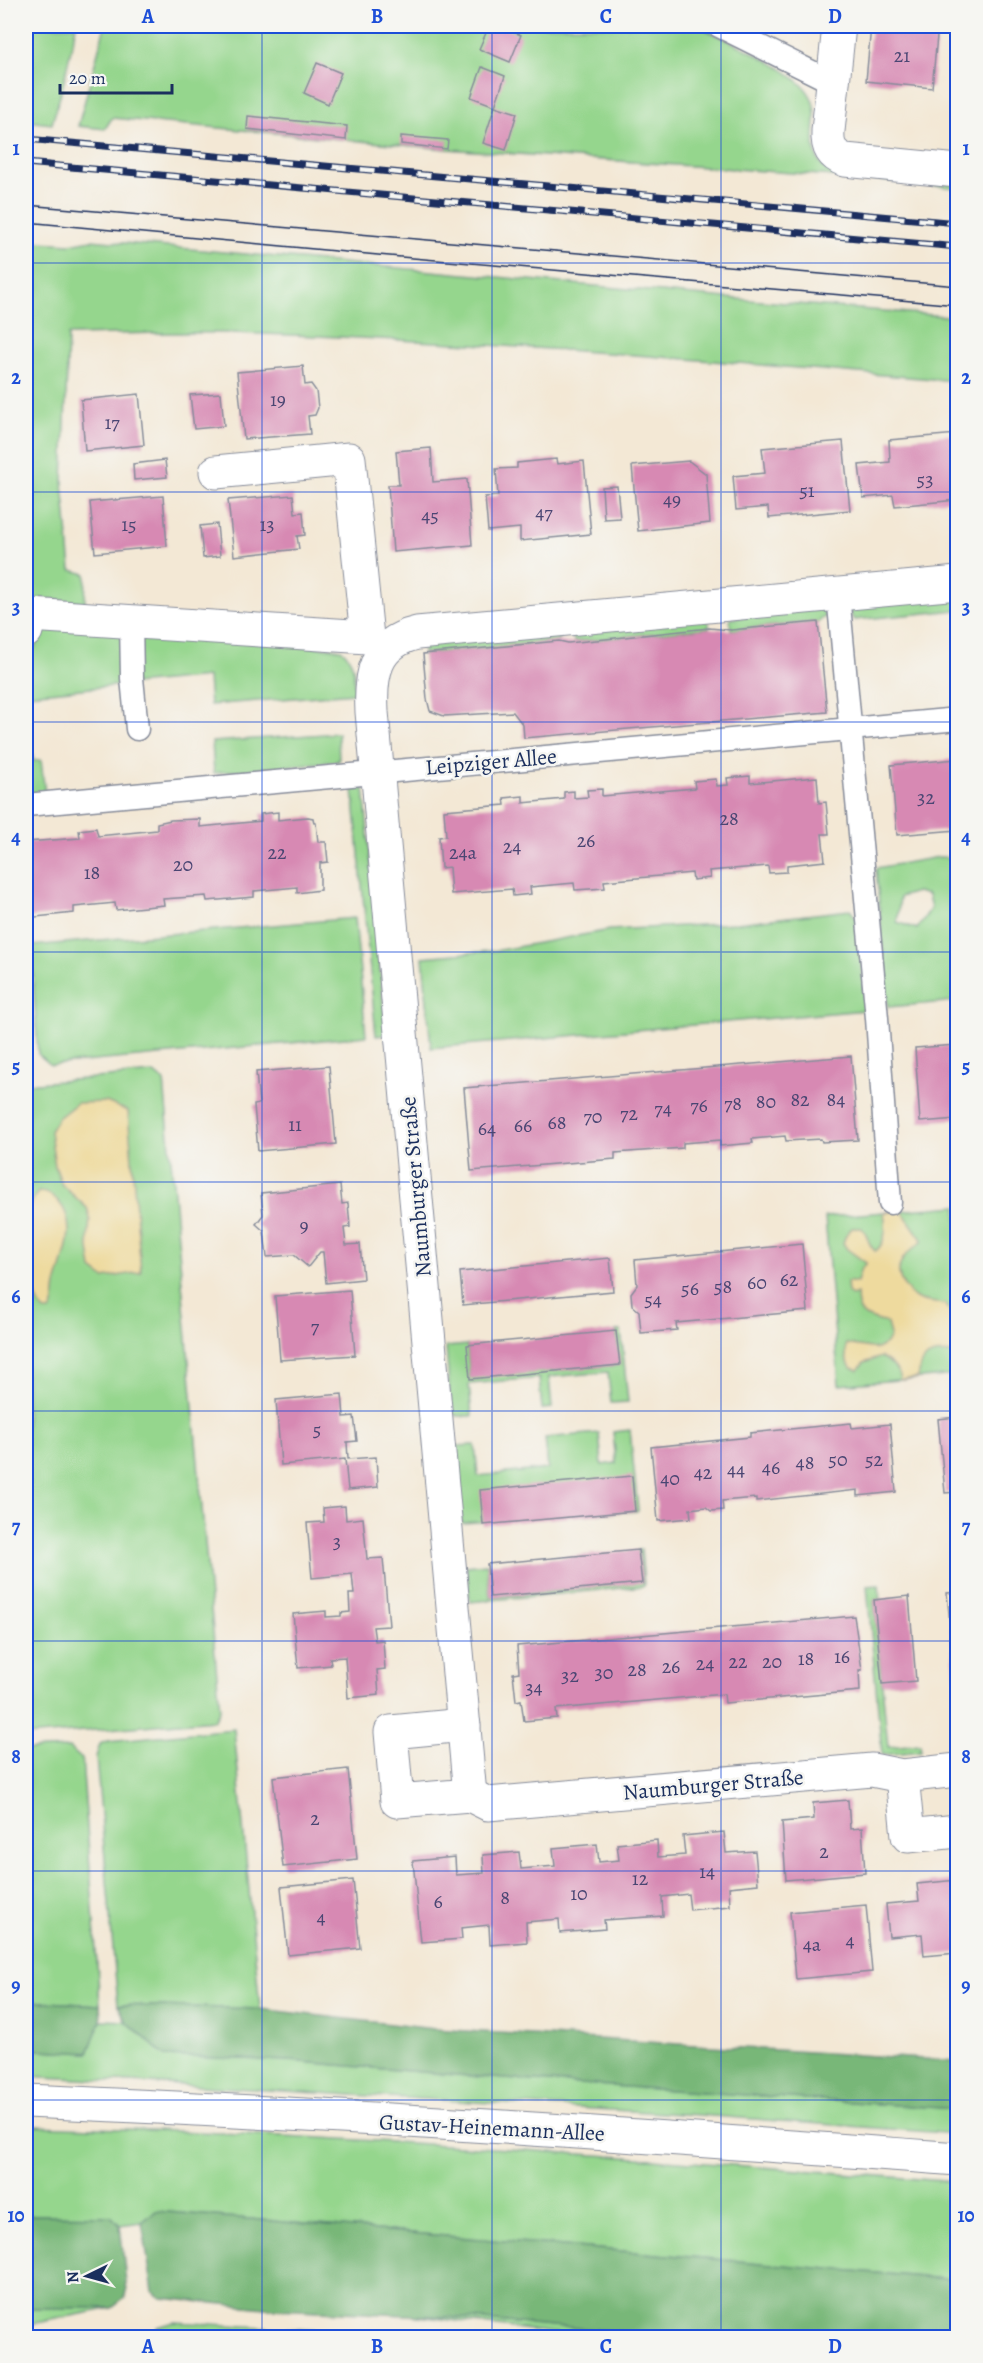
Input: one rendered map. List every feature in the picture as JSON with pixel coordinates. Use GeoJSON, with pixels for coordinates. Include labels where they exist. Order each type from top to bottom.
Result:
{"type":"FeatureCollection","features":[{"type":"Feature","properties":{"kind":"street"},"geometry":{"type":"LineString","coordinates":[[839,26],[827,144],[831,152],[845,160],[957,171]]}},
{"type":"Feature","properties":{"kind":"street"},"geometry":{"type":"LineString","coordinates":[[216,472],[349,459],[375,645]]}},
{"type":"Feature","properties":{"kind":"street"},"geometry":{"type":"LineString","coordinates":[[26,631],[30,615],[131,621],[375,645],[434,630],[957,583]]}},
{"type":"Feature","properties":{"kind":"street","name":"Naumburger Straße"},"geometry":{"type":"LineString","coordinates":[[375,645],[375,667],[370,684],[377,772],[470,1795]]}},
{"type":"Feature","properties":{"kind":"street","name":"Naumburger Straße"},"geometry":{"type":"LineString","coordinates":[[464,1725],[391,1732],[398,1801],[470,1795],[488,1804],[872,1770],[902,1776],[957,1770]]}},
{"type":"Feature","properties":{"kind":"street"},"geometry":{"type":"LineString","coordinates":[[902,1776],[908,1836],[957,1831]]}},
{"type":"Feature","properties":{"kind":"street","name":"Gustav-Heinemann-Allee"},"geometry":{"type":"LineString","coordinates":[[26,2102],[149,2106],[684,2139],[957,2159]]}},
{"type":"Feature","properties":{"kind":"lane"},"geometry":{"type":"LineString","coordinates":[[719,26],[834,83]]}},
{"type":"Feature","properties":{"kind":"lane"},"geometry":{"type":"LineString","coordinates":[[838,594],[878,1018],[890,1203]]}},
{"type":"Feature","properties":{"kind":"lane"},"geometry":{"type":"LineString","coordinates":[[131,621],[136,729]]}},
{"type":"Feature","properties":{"kind":"lane","name":"Leipziger Allee"},"geometry":{"type":"LineString","coordinates":[[26,805],[957,719]]}},
{"type":"Feature","properties":{"kind":"green space"},"geometry":{"type":"Polygon","coordinates":[[[26,26],[76,26],[52,124],[26,121],[26,26]]]}},
{"type":"Feature","properties":{"kind":"green space"},"geometry":{"type":"Polygon","coordinates":[[[105,26],[698,26],[760,56],[804,86],[814,106],[816,153],[827,171],[957,184],[957,188],[835,176],[446,149],[112,118],[105,129],[78,126],[105,26]]]}},
{"type":"Feature","properties":{"kind":"green space"},"geometry":{"type":"Polygon","coordinates":[[[91,240],[957,317],[957,381],[594,352],[322,336],[231,333],[68,335],[63,483],[71,570],[86,574],[85,602],[26,598],[26,241],[70,244],[91,240]]]}},
{"type":"Feature","properties":{"kind":"green space"},"geometry":{"type":"Polygon","coordinates":[[[957,594],[957,610],[854,620],[850,614],[854,603],[957,594]]]}},
{"type":"Feature","properties":{"kind":"green space"},"geometry":{"type":"Polygon","coordinates":[[[819,606],[827,615],[818,622],[731,630],[730,619],[819,606]]]}},
{"type":"Feature","properties":{"kind":"green space"},"geometry":{"type":"Polygon","coordinates":[[[703,615],[709,623],[709,628],[574,642],[573,631],[703,615]]]}},
{"type":"Feature","properties":{"kind":"green space"},"geometry":{"type":"Polygon","coordinates":[[[41,624],[341,649],[352,664],[354,693],[210,705],[208,677],[28,694],[33,761],[41,760],[45,794],[26,796],[26,657],[35,647],[41,624]]]}},
{"type":"Feature","properties":{"kind":"green space"},"geometry":{"type":"Polygon","coordinates":[[[559,625],[559,641],[423,654],[422,639],[559,625]]]}},
{"type":"Feature","properties":{"kind":"green space"},"geometry":{"type":"Polygon","coordinates":[[[338,733],[339,761],[214,773],[212,742],[338,733]]]}},
{"type":"Feature","properties":{"kind":"green space"},"geometry":{"type":"Polygon","coordinates":[[[364,788],[386,1035],[376,1036],[353,789],[364,788]]]}},
{"type":"Feature","properties":{"kind":"green space"},"geometry":{"type":"Polygon","coordinates":[[[939,857],[957,858],[957,1001],[888,1007],[876,868],[939,857]],[[917,892],[900,897],[897,922],[917,929],[931,908],[928,895],[917,892]]]}},
{"type":"Feature","properties":{"kind":"green space"},"geometry":{"type":"Polygon","coordinates":[[[850,910],[858,920],[865,1010],[431,1048],[423,957],[500,950],[610,930],[737,923],[850,910]]]}},
{"type":"Feature","properties":{"kind":"green space"},"geometry":{"type":"Polygon","coordinates":[[[355,918],[366,1036],[51,1065],[38,1054],[31,946],[355,918]]]}},
{"type":"Feature","properties":{"kind":"green space"},"geometry":{"type":"Polygon","coordinates":[[[154,1073],[164,1081],[220,1710],[214,1720],[26,1736],[26,1084],[154,1073]]]}},
{"type":"Feature","properties":{"kind":"green space"},"geometry":{"type":"Polygon","coordinates":[[[957,1206],[957,1375],[839,1385],[825,1217],[957,1206]]]}},
{"type":"Feature","properties":{"kind":"green space"},"geometry":{"type":"Polygon","coordinates":[[[616,1331],[621,1331],[628,1402],[611,1403],[608,1372],[549,1377],[552,1408],[542,1409],[539,1378],[469,1384],[472,1416],[457,1416],[451,1412],[446,1347],[467,1345],[470,1378],[620,1365],[616,1331]]]}},
{"type":"Feature","properties":{"kind":"green space"},"geometry":{"type":"Polygon","coordinates":[[[630,1430],[638,1511],[462,1523],[455,1446],[475,1445],[478,1476],[548,1469],[545,1438],[599,1433],[602,1465],[616,1463],[613,1432],[630,1430]]]}},
{"type":"Feature","properties":{"kind":"green space"},"geometry":{"type":"Polygon","coordinates":[[[638,1550],[641,1550],[644,1586],[470,1602],[466,1566],[487,1564],[490,1597],[506,1596],[642,1582],[638,1550]]]}},
{"type":"Feature","properties":{"kind":"green space"},"geometry":{"type":"Polygon","coordinates":[[[879,1585],[880,1599],[874,1600],[888,1747],[920,1744],[921,1751],[882,1755],[867,1586],[879,1585]]]}},
{"type":"Feature","properties":{"kind":"green space"},"geometry":{"type":"Polygon","coordinates":[[[234,1729],[260,2009],[118,2005],[96,1757],[100,1744],[107,1741],[234,1729]]]}},
{"type":"Feature","properties":{"kind":"green space"},"geometry":{"type":"Polygon","coordinates":[[[69,1748],[82,1759],[100,2005],[26,2001],[26,1750],[69,1748]]]}},
{"type":"Feature","properties":{"kind":"green space"},"geometry":{"type":"Polygon","coordinates":[[[26,2001],[100,2005],[101,2020],[88,2053],[26,2049],[26,2001]]]}},
{"type":"Feature","properties":{"kind":"green space"},"geometry":{"type":"Polygon","coordinates":[[[118,2005],[260,2009],[434,2029],[957,2061],[957,2109],[505,2079],[290,2061],[165,2056],[126,2021],[118,2005]]]}},
{"type":"Feature","properties":{"kind":"green space"},"geometry":{"type":"Polygon","coordinates":[[[101,2020],[126,2021],[165,2056],[290,2061],[505,2079],[957,2109],[957,2134],[699,2115],[26,2076],[26,2049],[88,2053],[101,2020]]]}},
{"type":"Feature","properties":{"kind":"green space"},"geometry":{"type":"Polygon","coordinates":[[[26,2126],[376,2141],[957,2182],[957,2280],[156,2211],[142,2222],[120,2225],[111,2216],[26,2215],[26,2126]]]}},
{"type":"Feature","properties":{"kind":"green space"},"geometry":{"type":"Polygon","coordinates":[[[156,2211],[957,2280],[957,2337],[685,2337],[448,2317],[275,2309],[161,2298],[153,2292],[142,2222],[156,2211]]]}},
{"type":"Feature","properties":{"kind":"green space"},"geometry":{"type":"Polygon","coordinates":[[[26,2215],[111,2216],[120,2225],[127,2292],[125,2298],[112,2308],[26,2308],[26,2215]]]}},
{"type":"Feature","properties":{"kind":"green space"},"geometry":{"type":"Polygon","coordinates":[[[26,2308],[112,2308],[26,2325],[26,2308]]]}},
{"type":"Feature","properties":{"kind":"green space"},"geometry":{"type":"Polygon","coordinates":[[[410,2315],[448,2317],[685,2337],[586,2337],[410,2315]]]}},
{"type":"Feature","properties":{"kind":"green space"},"geometry":{"type":"Polygon","coordinates":[[[174,2322],[402,2337],[152,2337],[158,2327],[174,2322]]]}},
{"type":"Feature","properties":{"kind":"sand"},"geometry":{"type":"Polygon","coordinates":[[[106,1102],[128,1111],[141,1272],[104,1278],[92,1269],[88,1241],[90,1218],[87,1208],[62,1185],[55,1166],[50,1131],[58,1118],[77,1103],[106,1102]]]}},
{"type":"Feature","properties":{"kind":"sand"},"geometry":{"type":"Polygon","coordinates":[[[38,1192],[49,1194],[56,1199],[65,1210],[68,1220],[66,1253],[50,1311],[44,1311],[39,1303],[28,1265],[27,1214],[38,1192]]]}},
{"type":"Feature","properties":{"kind":"sand"},"geometry":{"type":"Polygon","coordinates":[[[902,1211],[923,1241],[903,1259],[899,1270],[900,1277],[914,1297],[923,1301],[945,1304],[957,1323],[957,1354],[930,1356],[923,1363],[918,1378],[900,1380],[894,1366],[881,1357],[864,1363],[858,1370],[851,1368],[846,1358],[846,1344],[877,1349],[886,1344],[890,1336],[887,1323],[864,1316],[857,1302],[857,1294],[852,1296],[848,1293],[847,1282],[857,1282],[860,1271],[866,1263],[847,1249],[843,1243],[852,1228],[862,1228],[872,1248],[877,1250],[884,1237],[884,1212],[902,1211]]]}},
{"type":"Feature","properties":{"kind":"building"},"geometry":{"type":"Polygon","coordinates":[[[489,26],[498,26],[521,35],[510,62],[479,49],[489,26]]]}},
{"type":"Feature","properties":{"kind":"building"},"geometry":{"type":"Polygon","coordinates":[[[871,26],[910,28],[911,26],[938,26],[932,88],[866,81],[871,26]]]}},
{"type":"Feature","properties":{"kind":"building"},"geometry":{"type":"Polygon","coordinates":[[[317,63],[341,73],[328,104],[304,93],[317,63]]]}},
{"type":"Feature","properties":{"kind":"building"},"geometry":{"type":"Polygon","coordinates":[[[482,67],[505,76],[495,106],[471,97],[482,67]]]}},
{"type":"Feature","properties":{"kind":"building"},"geometry":{"type":"Polygon","coordinates":[[[495,106],[517,113],[506,150],[483,143],[495,106]]]}},
{"type":"Feature","properties":{"kind":"building"},"geometry":{"type":"Polygon","coordinates":[[[248,116],[347,126],[346,140],[247,129],[248,116]]]}},
{"type":"Feature","properties":{"kind":"building"},"geometry":{"type":"Polygon","coordinates":[[[401,136],[448,140],[447,149],[401,144],[401,136]]]}},
{"type":"Feature","properties":{"kind":"building"},"geometry":{"type":"Polygon","coordinates":[[[303,366],[305,385],[311,384],[316,391],[318,408],[315,415],[308,416],[310,434],[244,439],[237,372],[303,366]]]}},
{"type":"Feature","properties":{"kind":"building"},"geometry":{"type":"Polygon","coordinates":[[[221,393],[224,426],[194,429],[190,395],[221,393]]]}},
{"type":"Feature","properties":{"kind":"building"},"geometry":{"type":"Polygon","coordinates":[[[139,394],[144,445],[85,451],[81,400],[139,394]]]}},
{"type":"Feature","properties":{"kind":"building"},"geometry":{"type":"Polygon","coordinates":[[[957,434],[957,500],[895,506],[893,495],[863,498],[859,465],[890,462],[889,440],[957,434]]]}},
{"type":"Feature","properties":{"kind":"building"},"geometry":{"type":"Polygon","coordinates":[[[843,441],[850,510],[769,518],[768,507],[736,510],[733,476],[765,473],[762,448],[843,441]]]}},
{"type":"Feature","properties":{"kind":"building"},"geometry":{"type":"Polygon","coordinates":[[[431,448],[433,482],[467,479],[472,545],[393,552],[388,485],[399,485],[396,451],[431,448]]]}},
{"type":"Feature","properties":{"kind":"building"},"geometry":{"type":"Polygon","coordinates":[[[556,459],[557,464],[584,461],[591,534],[520,541],[520,528],[488,531],[485,497],[498,496],[496,469],[517,468],[517,463],[556,459]]]}},
{"type":"Feature","properties":{"kind":"building"},"geometry":{"type":"Polygon","coordinates":[[[165,460],[167,477],[134,480],[133,464],[165,460]]]}},
{"type":"Feature","properties":{"kind":"building"},"geometry":{"type":"Polygon","coordinates":[[[689,461],[706,474],[710,523],[638,531],[632,466],[689,461]]]}},
{"type":"Feature","properties":{"kind":"building"},"geometry":{"type":"Polygon","coordinates":[[[617,486],[620,518],[604,519],[602,487],[617,486]]]}},
{"type":"Feature","properties":{"kind":"building"},"geometry":{"type":"Polygon","coordinates":[[[293,495],[295,513],[303,512],[305,535],[297,536],[299,549],[234,556],[228,500],[293,495]]]}},
{"type":"Feature","properties":{"kind":"building"},"geometry":{"type":"Polygon","coordinates":[[[163,496],[167,546],[95,553],[90,502],[163,496]]]}},
{"type":"Feature","properties":{"kind":"building"},"geometry":{"type":"Polygon","coordinates":[[[217,524],[220,556],[203,558],[200,526],[217,524]]]}},
{"type":"Feature","properties":{"kind":"building"},"geometry":{"type":"Polygon","coordinates":[[[818,622],[827,712],[524,738],[523,725],[513,712],[444,716],[430,711],[427,699],[423,654],[559,641],[568,643],[709,628],[731,630],[818,622]]]}},
{"type":"Feature","properties":{"kind":"building"},"geometry":{"type":"Polygon","coordinates":[[[957,759],[957,830],[897,835],[891,765],[957,759]]]}},
{"type":"Feature","properties":{"kind":"building"},"geometry":{"type":"Polygon","coordinates":[[[750,776],[750,783],[817,777],[819,803],[826,802],[829,834],[822,834],[825,861],[787,865],[787,872],[769,873],[768,866],[709,871],[710,878],[693,880],[692,873],[604,881],[605,888],[575,890],[574,883],[530,887],[531,894],[513,896],[512,889],[451,894],[449,867],[441,868],[439,837],[446,836],[444,810],[505,805],[504,798],[523,796],[523,803],[564,799],[564,792],[574,791],[574,798],[588,797],[587,790],[602,789],[602,796],[695,788],[694,781],[716,779],[717,786],[728,785],[727,778],[750,776]]]}},
{"type":"Feature","properties":{"kind":"building"},"geometry":{"type":"Polygon","coordinates":[[[278,812],[278,820],[308,817],[313,818],[316,823],[318,842],[326,842],[328,862],[320,863],[320,890],[297,893],[297,887],[254,891],[254,897],[207,901],[206,896],[163,899],[164,905],[116,910],[115,903],[74,907],[74,913],[26,918],[26,842],[80,838],[79,830],[96,828],[98,836],[157,830],[157,823],[171,820],[200,819],[200,827],[261,821],[261,814],[278,812]]]}},
{"type":"Feature","properties":{"kind":"building"},"geometry":{"type":"Polygon","coordinates":[[[957,1045],[957,1119],[920,1122],[915,1048],[957,1045]]]}},
{"type":"Feature","properties":{"kind":"building"},"geometry":{"type":"Polygon","coordinates":[[[851,1056],[858,1140],[786,1141],[785,1136],[752,1139],[753,1143],[720,1146],[720,1140],[683,1143],[683,1148],[615,1153],[615,1159],[471,1171],[464,1088],[851,1056]]]}},
{"type":"Feature","properties":{"kind":"building"},"geometry":{"type":"Polygon","coordinates":[[[329,1066],[336,1144],[258,1151],[254,1105],[259,1104],[256,1072],[329,1066]]]}},
{"type":"Feature","properties":{"kind":"building"},"geometry":{"type":"Polygon","coordinates":[[[340,1185],[342,1204],[348,1203],[350,1227],[344,1228],[346,1245],[360,1244],[363,1279],[326,1283],[323,1252],[320,1252],[308,1267],[294,1255],[267,1257],[264,1231],[256,1224],[263,1215],[261,1193],[340,1185]]]}},
{"type":"Feature","properties":{"kind":"building"},"geometry":{"type":"Polygon","coordinates":[[[802,1244],[808,1311],[676,1323],[677,1330],[641,1333],[639,1311],[632,1305],[631,1293],[637,1285],[635,1260],[802,1244]]]}},
{"type":"Feature","properties":{"kind":"building"},"geometry":{"type":"Polygon","coordinates":[[[610,1258],[613,1291],[463,1305],[460,1272],[610,1258]]]}},
{"type":"Feature","properties":{"kind":"building"},"geometry":{"type":"Polygon","coordinates":[[[350,1290],[355,1355],[280,1360],[275,1296],[350,1290]]]}},
{"type":"Feature","properties":{"kind":"building"},"geometry":{"type":"Polygon","coordinates":[[[616,1331],[620,1365],[470,1379],[467,1345],[616,1331]]]}},
{"type":"Feature","properties":{"kind":"building"},"geometry":{"type":"Polygon","coordinates":[[[342,1394],[344,1417],[354,1416],[357,1441],[347,1442],[348,1459],[376,1457],[378,1487],[348,1490],[345,1459],[281,1465],[276,1400],[342,1394]]]}},
{"type":"Feature","properties":{"kind":"building"},"geometry":{"type":"Polygon","coordinates":[[[957,1417],[957,1492],[945,1493],[938,1419],[957,1417]]]}},
{"type":"Feature","properties":{"kind":"building"},"geometry":{"type":"Polygon","coordinates":[[[851,1423],[852,1428],[890,1424],[896,1492],[858,1496],[858,1490],[756,1501],[756,1498],[722,1501],[723,1510],[711,1511],[706,1507],[690,1509],[691,1518],[658,1521],[651,1447],[750,1437],[750,1433],[851,1423]]]}},
{"type":"Feature","properties":{"kind":"building"},"geometry":{"type":"Polygon","coordinates":[[[632,1476],[635,1511],[483,1525],[480,1490],[632,1476]]]}},
{"type":"Feature","properties":{"kind":"building"},"geometry":{"type":"Polygon","coordinates":[[[345,1506],[346,1520],[363,1518],[367,1559],[383,1558],[389,1626],[373,1627],[375,1641],[383,1640],[385,1669],[377,1670],[379,1695],[348,1698],[345,1657],[330,1658],[331,1665],[298,1668],[293,1614],[326,1611],[326,1617],[341,1616],[341,1613],[350,1612],[349,1594],[354,1594],[352,1574],[312,1578],[307,1523],[324,1522],[323,1508],[345,1506]]]}},
{"type":"Feature","properties":{"kind":"building"},"geometry":{"type":"Polygon","coordinates":[[[638,1550],[642,1583],[490,1597],[487,1564],[638,1550]]]}},
{"type":"Feature","properties":{"kind":"building"},"geometry":{"type":"Polygon","coordinates":[[[957,1592],[957,1677],[955,1677],[947,1593],[957,1592]]]}},
{"type":"Feature","properties":{"kind":"building"},"geometry":{"type":"Polygon","coordinates":[[[909,1596],[916,1681],[882,1684],[874,1600],[909,1596]]]}},
{"type":"Feature","properties":{"kind":"building"},"geometry":{"type":"Polygon","coordinates":[[[854,1616],[862,1670],[859,1670],[860,1691],[725,1703],[724,1694],[556,1709],[557,1718],[524,1721],[521,1700],[516,1701],[513,1673],[519,1672],[517,1646],[854,1616]]]}},
{"type":"Feature","properties":{"kind":"building"},"geometry":{"type":"Polygon","coordinates":[[[348,1769],[357,1859],[283,1867],[273,1777],[348,1769]]]}},
{"type":"Feature","properties":{"kind":"building"},"geometry":{"type":"Polygon","coordinates":[[[848,1800],[850,1829],[862,1828],[865,1873],[786,1880],[782,1822],[814,1819],[813,1803],[848,1800]]]}},
{"type":"Feature","properties":{"kind":"building"},"geometry":{"type":"Polygon","coordinates":[[[724,1832],[726,1853],[755,1851],[758,1884],[729,1887],[730,1906],[690,1910],[688,1894],[662,1897],[663,1916],[604,1920],[605,1929],[560,1933],[559,1919],[526,1922],[527,1942],[490,1945],[489,1925],[461,1928],[462,1939],[421,1942],[413,1861],[455,1857],[456,1875],[484,1873],[483,1855],[519,1852],[521,1869],[555,1866],[553,1848],[597,1844],[599,1862],[619,1860],[617,1844],[657,1840],[658,1857],[685,1855],[683,1836],[724,1832]]]}},
{"type":"Feature","properties":{"kind":"building"},"geometry":{"type":"Polygon","coordinates":[[[353,1880],[360,1948],[288,1955],[281,1887],[353,1880]]]}},
{"type":"Feature","properties":{"kind":"building"},"geometry":{"type":"Polygon","coordinates":[[[957,1880],[957,1953],[924,1956],[922,1934],[889,1937],[886,1904],[919,1901],[917,1884],[957,1880]]]}},
{"type":"Feature","properties":{"kind":"building"},"geometry":{"type":"Polygon","coordinates":[[[866,1905],[872,1972],[796,1979],[790,1912],[866,1905]]]}},
{"type":"Feature","properties":{"kind":"tram line"},"geometry":{"type":"LineString","coordinates":[[26,205],[958,286]]}},
{"type":"Feature","properties":{"kind":"tram line"},"geometry":{"type":"LineString","coordinates":[[26,222],[958,305]]}},
{"type":"Feature","properties":{"kind":"railway"},"geometry":{"type":"LineString","coordinates":[[26,139],[958,223]]}},
{"type":"Feature","properties":{"kind":"railway"},"geometry":{"type":"LineString","coordinates":[[26,163],[958,247]]}}]}
